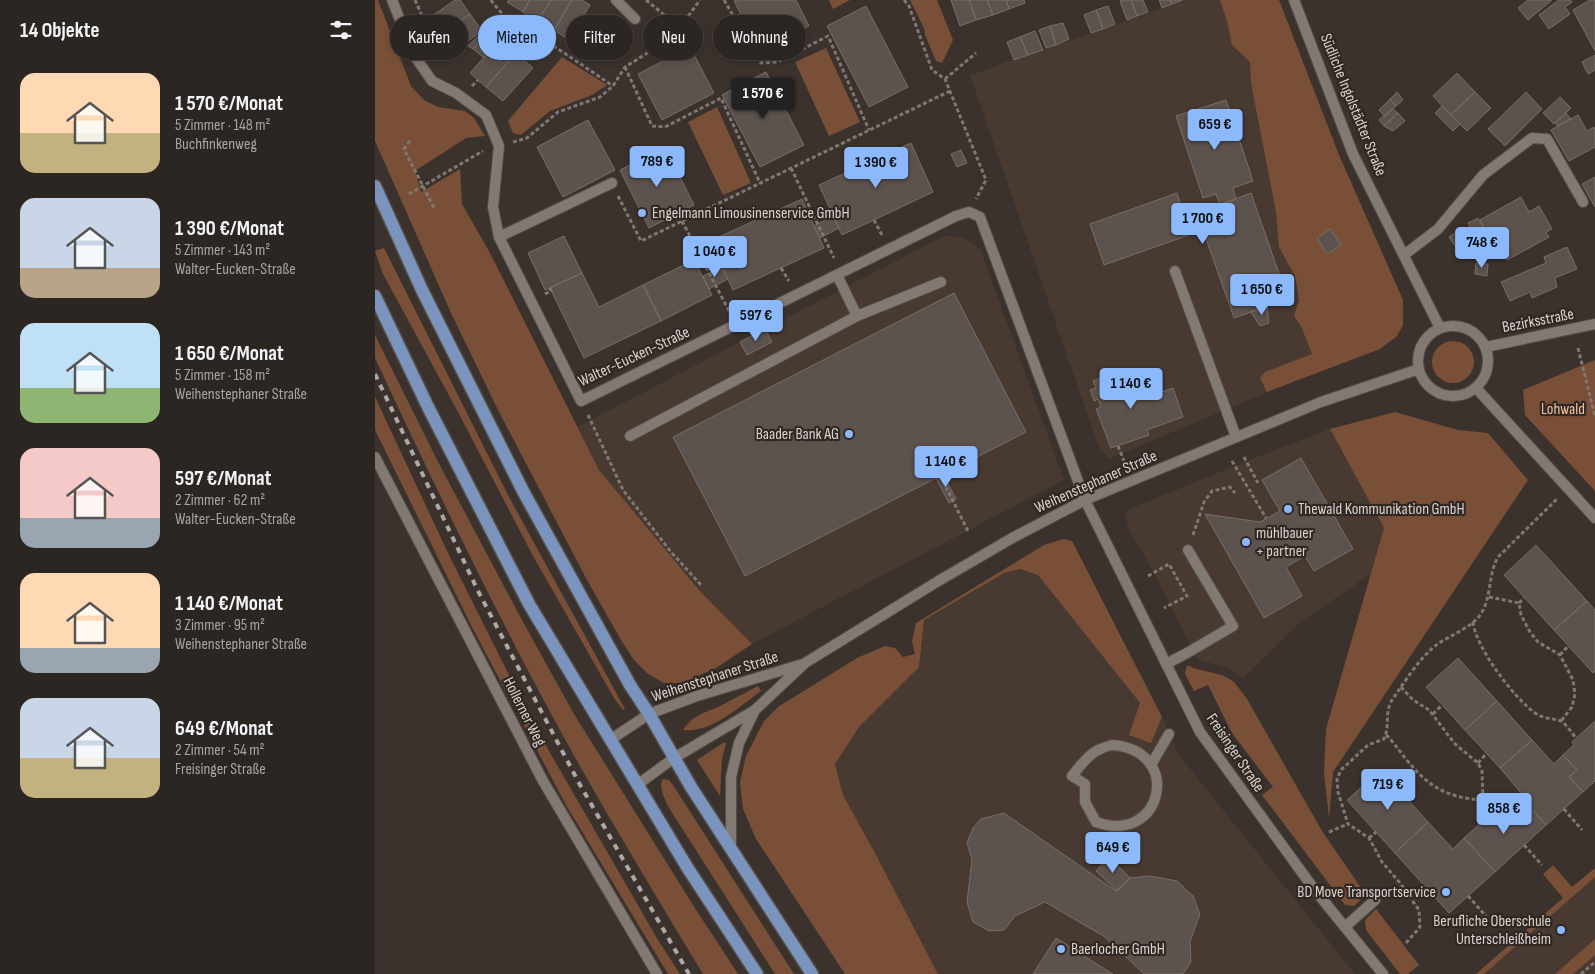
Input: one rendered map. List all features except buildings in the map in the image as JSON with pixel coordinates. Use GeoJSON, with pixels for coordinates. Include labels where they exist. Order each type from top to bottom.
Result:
{"type":"FeatureCollection","features":[{"type":"Feature","properties":{"kind":"main road"},"geometry":{"type":"LineString","coordinates":[[375,186],[418,281],[523,491],[626,676],[691,787],[812,974]]}},
{"type":"Feature","properties":{"kind":"main road"},"geometry":{"type":"LineString","coordinates":[[375,296],[428,407],[529,604],[687,867],[757,974]]}},
{"type":"Feature","properties":{"kind":"street","name":"Walter-Eucken-Straße"},"geometry":{"type":"LineString","coordinates":[[392,0],[398,15]]}},
{"type":"Feature","properties":{"kind":"street"},"geometry":{"type":"LineString","coordinates":[[615,0],[635,19]]}},
{"type":"Feature","properties":{"kind":"street","name":"Südliche Ingolstädter Straße"},"geometry":{"type":"LineString","coordinates":[[1294,0],[1353,154],[1440,328]]}},
{"type":"Feature","properties":{"kind":"street","name":"Walter-Eucken-Straße"},"geometry":{"type":"LineString","coordinates":[[417,60],[432,81],[456,93],[486,115],[499,146],[493,208],[499,237],[581,401],[957,216],[969,212]]}},
{"type":"Feature","properties":{"kind":"street"},"geometry":{"type":"LineString","coordinates":[[1404,255],[1438,229],[1483,175],[1532,138],[1547,139],[1583,202]]}},
{"type":"Feature","properties":{"kind":"street"},"geometry":{"type":"LineString","coordinates":[[499,237],[612,183]]}},
{"type":"Feature","properties":{"kind":"street"},"geometry":{"type":"LineString","coordinates":[[969,212],[980,217],[1085,500]]}},
{"type":"Feature","properties":{"kind":"street"},"geometry":{"type":"LineString","coordinates":[[1175,271],[1237,437]]}},
{"type":"Feature","properties":{"kind":"street"},"geometry":{"type":"LineString","coordinates":[[839,274],[857,316]]}},
{"type":"Feature","properties":{"kind":"street"},"geometry":{"type":"LineString","coordinates":[[630,436],[857,316],[941,282]]}},
{"type":"Feature","properties":{"kind":"street","name":"Bezirksstraße"},"geometry":{"type":"LineString","coordinates":[[1486,347],[1595,324]]}},
{"type":"Feature","properties":{"kind":"street"},"geometry":{"type":"LineString","coordinates":[[1461,326],[1472,331],[1486,347],[1489,358],[1488,369],[1476,388],[1466,394],[1454,396],[1442,394],[1431,389],[1423,380],[1419,369],[1419,349],[1431,333],[1440,328],[1461,326]]}},
{"type":"Feature","properties":{"kind":"street","name":"Weihenstephaner Straße"},"geometry":{"type":"LineString","coordinates":[[637,785],[674,758],[755,710],[805,663],[1014,537],[1085,500],[1132,480],[1321,402],[1419,369]]}},
{"type":"Feature","properties":{"kind":"street"},"geometry":{"type":"LineString","coordinates":[[1476,388],[1595,518]]}},
{"type":"Feature","properties":{"kind":"street","name":"Hollerner Weg"},"geometry":{"type":"LineString","coordinates":[[375,457],[543,781],[657,974]]}},
{"type":"Feature","properties":{"kind":"street","name":"Freisinger Straße"},"geometry":{"type":"LineString","coordinates":[[1085,500],[1200,732],[1314,889],[1383,974]]}},
{"type":"Feature","properties":{"kind":"street"},"geometry":{"type":"LineString","coordinates":[[1166,664],[1233,626],[1188,550]]}},
{"type":"Feature","properties":{"kind":"street","name":"Weihenstephaner Straße"},"geometry":{"type":"LineString","coordinates":[[610,740],[649,714],[697,696],[805,663]]}},
{"type":"Feature","properties":{"kind":"street","name":"Weihenstephaner Straße"},"geometry":{"type":"LineString","coordinates":[[731,847],[731,777],[739,743],[755,710]]}},
{"type":"Feature","properties":{"kind":"street"},"geometry":{"type":"LineString","coordinates":[[1151,765],[1169,734]]}},
{"type":"Feature","properties":{"kind":"street"},"geometry":{"type":"LineString","coordinates":[[1112,745],[1125,746],[1136,750],[1151,765],[1157,780],[1157,792],[1153,804],[1145,815],[1135,822],[1122,826],[1108,826],[1096,822],[1085,802],[1085,784],[1072,776],[1089,754],[1100,748],[1112,745]]}},
{"type":"Feature","properties":{"kind":"street"},"geometry":{"type":"LineString","coordinates":[[1345,927],[1375,900]]}},
{"type":"Feature","properties":{"kind":"path"},"geometry":{"type":"LineString","coordinates":[[415,0],[422,15]]}},
{"type":"Feature","properties":{"kind":"path"},"geometry":{"type":"LineString","coordinates":[[491,0],[496,8],[522,29],[554,46],[613,86]]}},
{"type":"Feature","properties":{"kind":"path"},"geometry":{"type":"LineString","coordinates":[[646,0],[664,15]]}},
{"type":"Feature","properties":{"kind":"path"},"geometry":{"type":"LineString","coordinates":[[687,15],[696,2],[700,0]]}},
{"type":"Feature","properties":{"kind":"path"},"geometry":{"type":"LineString","coordinates":[[724,0],[761,63],[777,62],[828,36],[869,130]]}},
{"type":"Feature","properties":{"kind":"path"},"geometry":{"type":"LineString","coordinates":[[904,0],[909,6],[932,70],[945,79],[986,180],[969,212]]}},
{"type":"Feature","properties":{"kind":"path"},"geometry":{"type":"LineString","coordinates":[[635,19],[643,26]]}},
{"type":"Feature","properties":{"kind":"path"},"geometry":{"type":"LineString","coordinates":[[945,79],[976,53]]}},
{"type":"Feature","properties":{"kind":"path"},"geometry":{"type":"LineString","coordinates":[[409,194],[479,152],[527,138],[558,112],[600,97],[613,86],[625,67],[643,56]]}},
{"type":"Feature","properties":{"kind":"path"},"geometry":{"type":"LineString","coordinates":[[625,67],[652,126],[665,127],[721,98],[760,183]]}},
{"type":"Feature","properties":{"kind":"path"},"geometry":{"type":"LineString","coordinates":[[612,183],[641,241],[950,90]]}},
{"type":"Feature","properties":{"kind":"path"},"geometry":{"type":"LineString","coordinates":[[410,141],[404,149],[434,208]]}},
{"type":"Feature","properties":{"kind":"path"},"geometry":{"type":"LineString","coordinates":[[791,168],[839,274]]}},
{"type":"Feature","properties":{"kind":"path"},"geometry":{"type":"LineString","coordinates":[[682,221],[736,324]]}},
{"type":"Feature","properties":{"kind":"path"},"geometry":{"type":"LineString","coordinates":[[1578,348],[1595,416]]}},
{"type":"Feature","properties":{"kind":"path"},"geometry":{"type":"LineString","coordinates":[[581,401],[623,490],[671,552],[702,586]]}},
{"type":"Feature","properties":{"kind":"path"},"geometry":{"type":"LineString","coordinates":[[1118,446],[1132,480]]}},
{"type":"Feature","properties":{"kind":"path"},"geometry":{"type":"LineString","coordinates":[[1244,457],[1258,483]]}},
{"type":"Feature","properties":{"kind":"path"},"geometry":{"type":"LineString","coordinates":[[1233,461],[1266,518]]}},
{"type":"Feature","properties":{"kind":"path"},"geometry":{"type":"LineString","coordinates":[[940,476],[969,533]]}},
{"type":"Feature","properties":{"kind":"path"},"geometry":{"type":"LineString","coordinates":[[1188,550],[1204,502],[1212,491],[1230,487],[1235,493]]}},
{"type":"Feature","properties":{"kind":"path"},"geometry":{"type":"LineString","coordinates":[[1406,944],[1420,927],[1419,910],[1382,862],[1369,838],[1348,824],[1337,792],[1337,778],[1341,770],[1368,745],[1384,739],[1387,732],[1388,706],[1435,646],[1465,628],[1482,614],[1489,597],[1492,567],[1497,557],[1568,489]]}},
{"type":"Feature","properties":{"kind":"path"},"geometry":{"type":"LineString","coordinates":[[1148,576],[1169,564],[1187,596],[1164,608]]}},
{"type":"Feature","properties":{"kind":"path"},"geometry":{"type":"LineString","coordinates":[[1489,597],[1519,603]]}},
{"type":"Feature","properties":{"kind":"path"},"geometry":{"type":"LineString","coordinates":[[1519,603],[1524,598]]}},
{"type":"Feature","properties":{"kind":"path"},"geometry":{"type":"LineString","coordinates":[[1519,603],[1521,615],[1538,642],[1560,655],[1573,680],[1575,694],[1572,707],[1561,721]]}},
{"type":"Feature","properties":{"kind":"path"},"geometry":{"type":"LineString","coordinates":[[1473,621],[1478,641],[1486,654],[1525,704],[1537,714],[1561,721],[1576,738]]}},
{"type":"Feature","properties":{"kind":"path"},"geometry":{"type":"LineString","coordinates":[[1560,655],[1568,646]]}},
{"type":"Feature","properties":{"kind":"path"},"geometry":{"type":"LineString","coordinates":[[1401,687],[1413,700],[1433,714],[1455,744],[1478,763],[1482,771],[1483,800],[1494,812]]}},
{"type":"Feature","properties":{"kind":"path"},"geometry":{"type":"LineString","coordinates":[[1433,714],[1442,705]]}},
{"type":"Feature","properties":{"kind":"path"},"geometry":{"type":"LineString","coordinates":[[1385,735],[1394,742],[1406,759],[1427,781],[1440,790],[1451,796],[1483,800]]}},
{"type":"Feature","properties":{"kind":"path"},"geometry":{"type":"LineString","coordinates":[[1478,763],[1486,754]]}},
{"type":"Feature","properties":{"kind":"path"},"geometry":{"type":"LineString","coordinates":[[1564,809],[1582,830]]}},
{"type":"Feature","properties":{"kind":"path"},"geometry":{"type":"LineString","coordinates":[[1329,832],[1348,824]]}},
{"type":"Feature","properties":{"kind":"path"},"geometry":{"type":"LineString","coordinates":[[1369,838],[1376,832]]}},
{"type":"Feature","properties":{"kind":"path"},"geometry":{"type":"LineString","coordinates":[[1524,845],[1542,865]]}},
{"type":"Feature","properties":{"kind":"path"},"geometry":{"type":"LineString","coordinates":[[1468,896],[1486,916]]}},
{"type":"Feature","properties":{"kind":"path"},"geometry":{"type":"LineString","coordinates":[[1581,974],[1595,962]]}},
{"type":"Feature","properties":{"kind":"shaded area"},"geometry":{"type":"Polygon","coordinates":[[[1186,0],[1272,0],[1397,336],[1380,349],[1306,376],[1109,459],[1099,448],[970,75],[1186,0]]]}},
{"type":"Feature","properties":{"kind":"shaded area"},"geometry":{"type":"Polygon","coordinates":[[[946,235],[965,238],[980,249],[1064,480],[752,644],[699,590],[599,470],[577,427],[946,235]]]}},
{"type":"Feature","properties":{"kind":"shaded area"},"geometry":{"type":"Polygon","coordinates":[[[1330,429],[1384,528],[1371,574],[1299,623],[1243,678],[1230,669],[1197,659],[1154,573],[1129,529],[1125,516],[1129,509],[1330,429]]]}},
{"type":"Feature","properties":{"kind":"shaded area"},"geometry":{"type":"Polygon","coordinates":[[[1020,569],[1038,575],[1140,703],[1151,742],[1162,717],[1178,754],[1355,974],[938,974],[843,795],[835,764],[859,727],[919,667],[924,620],[1004,573],[1020,569]]]}},
{"type":"Feature","properties":{"kind":"shaded area","name":"Berufliche Oberschule Unterschleißheim"},"geometry":{"type":"Polygon","coordinates":[[[1595,868],[1595,974],[1476,974],[1563,898],[1595,868]]]}},
{"type":"Feature","properties":{"kind":"green space"},"geometry":{"type":"Polygon","coordinates":[[[375,0],[378,0],[390,31],[390,60],[401,60],[411,86],[424,100],[438,107],[465,111],[474,118],[485,136],[466,138],[415,171],[421,192],[460,169],[462,204],[490,253],[599,470],[699,590],[752,644],[716,668],[682,683],[664,683],[648,674],[634,660],[587,580],[498,410],[451,313],[375,141],[375,0]]]}},
{"type":"Feature","properties":{"kind":"green space"},"geometry":{"type":"Polygon","coordinates":[[[829,0],[850,0],[833,9],[829,0]]]}},
{"type":"Feature","properties":{"kind":"green space"},"geometry":{"type":"Polygon","coordinates":[[[910,0],[937,0],[953,40],[942,63],[936,61],[924,28],[910,0]]]}},
{"type":"Feature","properties":{"kind":"green space"},"geometry":{"type":"Polygon","coordinates":[[[1220,0],[1279,0],[1339,155],[1403,300],[1403,325],[1397,336],[1380,349],[1267,392],[1260,378],[1265,372],[1312,354],[1301,326],[1294,316],[1299,300],[1295,276],[1279,247],[1276,212],[1251,83],[1250,62],[1232,45],[1220,0]]]}},
{"type":"Feature","properties":{"kind":"green space"},"geometry":{"type":"Polygon","coordinates":[[[826,48],[860,122],[829,136],[795,62],[806,60],[806,57],[826,48]]]}},
{"type":"Feature","properties":{"kind":"green space"},"geometry":{"type":"Polygon","coordinates":[[[562,57],[607,85],[592,95],[550,111],[521,135],[513,133],[508,121],[562,57]]]}},
{"type":"Feature","properties":{"kind":"green space"},"geometry":{"type":"Polygon","coordinates":[[[717,107],[751,183],[723,195],[688,122],[717,107]]]}},
{"type":"Feature","properties":{"kind":"green space"},"geometry":{"type":"Polygon","coordinates":[[[384,248],[509,497],[625,709],[623,710],[614,698],[533,556],[383,274],[375,251],[384,248]]]}},
{"type":"Feature","properties":{"kind":"green space"},"geometry":{"type":"Polygon","coordinates":[[[375,335],[437,460],[574,714],[738,974],[703,974],[581,767],[542,697],[456,529],[375,358],[375,335]]]}},
{"type":"Feature","properties":{"kind":"green space"},"geometry":{"type":"Polygon","coordinates":[[[1457,341],[1465,344],[1471,350],[1474,362],[1471,374],[1465,380],[1449,383],[1441,380],[1435,374],[1432,358],[1435,350],[1441,344],[1457,341]]]}},
{"type":"Feature","properties":{"kind":"green space","name":"Lohwald"},"geometry":{"type":"Polygon","coordinates":[[[1595,360],[1595,491],[1525,415],[1523,390],[1595,360]]]}},
{"type":"Feature","properties":{"kind":"green space"},"geometry":{"type":"Polygon","coordinates":[[[375,397],[449,555],[534,725],[658,940],[680,974],[668,974],[566,805],[472,627],[375,430],[375,397]]]}},
{"type":"Feature","properties":{"kind":"green space"},"geometry":{"type":"Polygon","coordinates":[[[1395,412],[1458,430],[1488,433],[1528,480],[1333,772],[1329,818],[1324,773],[1326,729],[1384,528],[1330,429],[1395,412]]]}},
{"type":"Feature","properties":{"kind":"green space"},"geometry":{"type":"Polygon","coordinates":[[[1063,539],[1072,541],[1162,717],[1151,743],[1129,735],[1140,703],[1038,575],[1020,569],[1004,573],[924,620],[919,667],[859,727],[835,764],[843,795],[938,974],[845,974],[756,839],[743,809],[740,782],[746,756],[764,721],[778,707],[857,658],[885,646],[895,648],[903,657],[915,654],[912,641],[916,623],[1044,545],[1063,539]]]}},
{"type":"Feature","properties":{"kind":"green space"},"geometry":{"type":"Polygon","coordinates":[[[1187,665],[1230,679],[1247,699],[1322,831],[1366,895],[1354,906],[1345,905],[1262,795],[1273,787],[1232,733],[1208,685],[1194,691],[1185,674],[1187,665]]]}},
{"type":"Feature","properties":{"kind":"green space"},"geometry":{"type":"Polygon","coordinates":[[[758,686],[761,691],[725,718],[694,730],[683,730],[691,720],[700,714],[758,686]]]}},
{"type":"Feature","properties":{"kind":"green space"},"geometry":{"type":"Polygon","coordinates":[[[723,743],[726,743],[722,759],[720,796],[697,760],[723,743]]]}},
{"type":"Feature","properties":{"kind":"green space"},"geometry":{"type":"Polygon","coordinates":[[[663,779],[669,780],[673,785],[794,974],[775,974],[669,808],[661,786],[663,779]]]}},
{"type":"Feature","properties":{"kind":"green space"},"geometry":{"type":"Polygon","coordinates":[[[1553,865],[1572,887],[1595,868],[1595,877],[1484,974],[1476,974],[1563,898],[1543,874],[1553,865]]]}},
{"type":"Feature","properties":{"kind":"green space"},"geometry":{"type":"Polygon","coordinates":[[[1376,909],[1419,965],[1408,974],[1400,974],[1366,930],[1365,920],[1376,909]]]}},
{"type":"Feature","properties":{"kind":"green space"},"geometry":{"type":"Polygon","coordinates":[[[1595,939],[1595,955],[1573,974],[1555,974],[1595,939]]]}},
{"type":"Feature","properties":{"kind":"railway"},"geometry":{"type":"LineString","coordinates":[[375,374],[478,591],[579,783],[689,974]]}},
{"type":"Feature","properties":{"kind":"place","name":"Engelmann Limousinenservice GmbH"},"geometry":{"type":"Point","coordinates":[642,213]}},
{"type":"Feature","properties":{"kind":"place","name":"Baader Bank AG"},"geometry":{"type":"Point","coordinates":[849,434]}},
{"type":"Feature","properties":{"kind":"place","name":"Thewald Kommunikation GmbH"},"geometry":{"type":"Point","coordinates":[1288,509]}},
{"type":"Feature","properties":{"kind":"place","name":"mühlbauer + partner"},"geometry":{"type":"Point","coordinates":[1246,542]}},
{"type":"Feature","properties":{"kind":"place","name":"BD Move Transportservice"},"geometry":{"type":"Point","coordinates":[1446,892]}},
{"type":"Feature","properties":{"kind":"place","name":"Berufliche Oberschule Unterschleißheim"},"geometry":{"type":"Point","coordinates":[1561,930]}},
{"type":"Feature","properties":{"kind":"place","name":"Baerlocher GmbH"},"geometry":{"type":"Point","coordinates":[1061,949]}}]}
